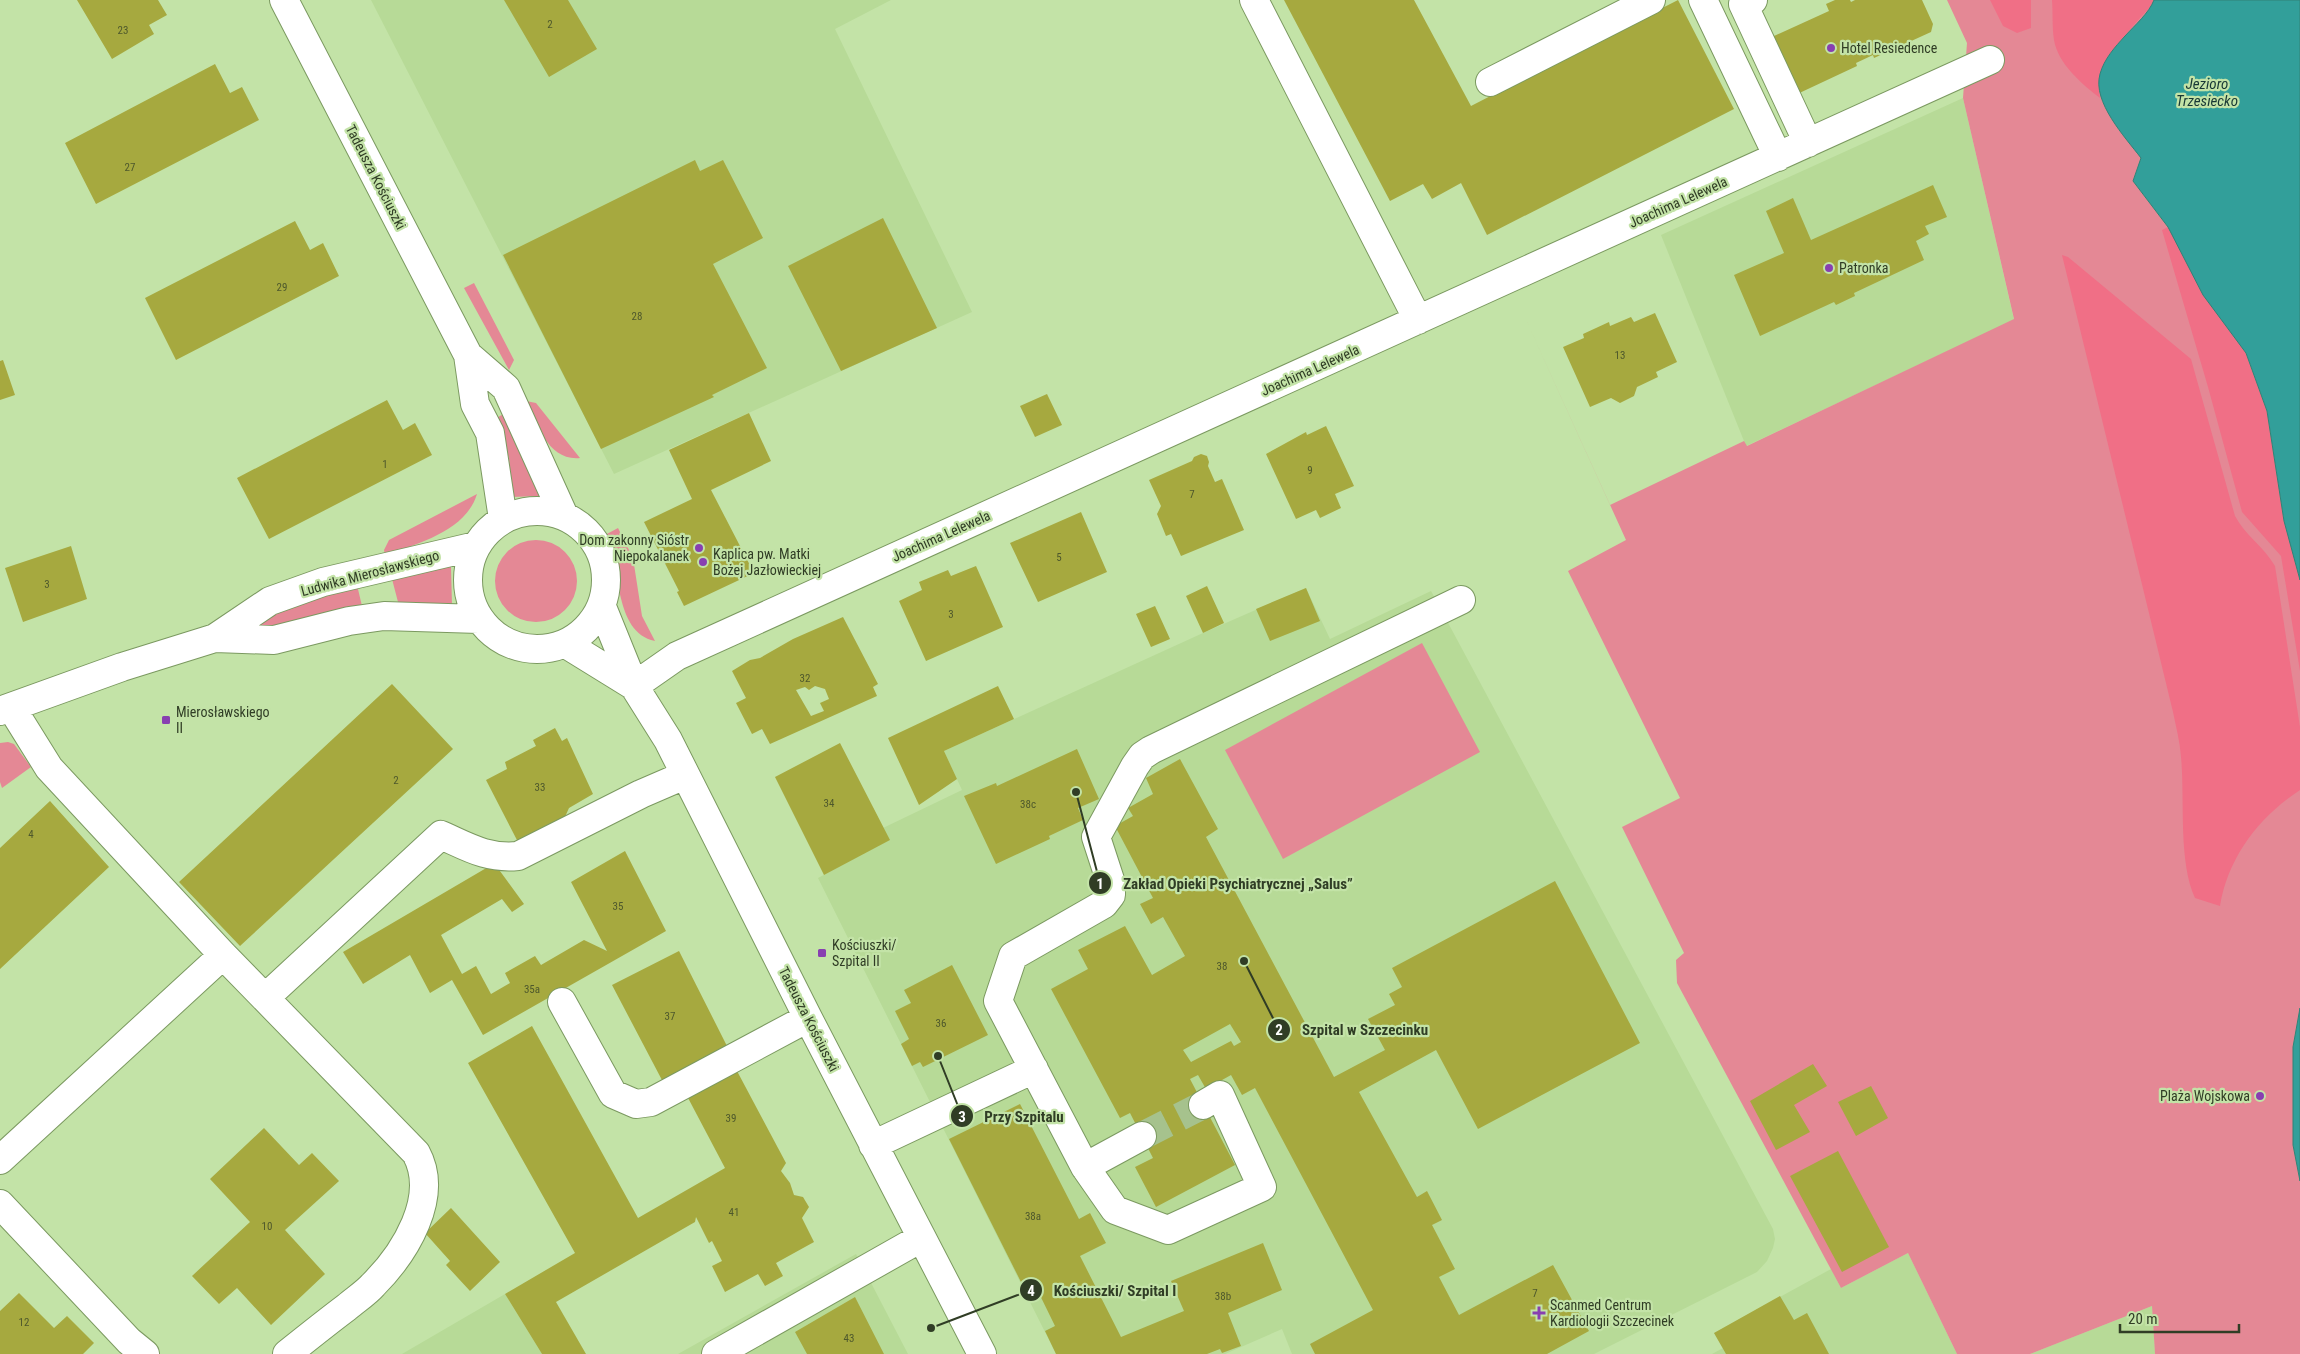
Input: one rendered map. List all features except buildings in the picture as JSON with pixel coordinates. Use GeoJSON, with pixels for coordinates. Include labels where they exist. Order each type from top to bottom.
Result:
{"type":"FeatureCollection","features":[{"type":"Feature","properties":{"kind":"street","name":"Tadeusza Kościuszki"},"geometry":{"type":"LineString","coordinates":[[284,0],[468,355],[475,404],[490,434],[503,519]]}},
{"type":"Feature","properties":{"kind":"street"},"geometry":{"type":"LineString","coordinates":[[1254,0],[1418,320]]}},
{"type":"Feature","properties":{"kind":"street"},"geometry":{"type":"LineString","coordinates":[[1490,82],[1651,0]]}},
{"type":"Feature","properties":{"kind":"street"},"geometry":{"type":"LineString","coordinates":[[1703,0],[1778,156]]}},
{"type":"Feature","properties":{"kind":"street"},"geometry":{"type":"LineString","coordinates":[[1753,0],[1743,4],[1808,142]]}},
{"type":"Feature","properties":{"kind":"street","name":"Joachima Lelewela"},"geometry":{"type":"LineString","coordinates":[[634,686],[677,656],[1990,60]]}},
{"type":"Feature","properties":{"kind":"street","name":"Tadeusza Kościuszki"},"geometry":{"type":"LineString","coordinates":[[468,355],[506,388],[564,516]]}},
{"type":"Feature","properties":{"kind":"street"},"geometry":{"type":"LineString","coordinates":[[544,511],[564,516],[587,531],[602,554],[606,580],[602,607],[588,629],[566,644],[534,650],[503,642],[479,619],[469,596],[468,570],[476,546],[487,531],[503,519],[522,512],[544,511]]}},
{"type":"Feature","properties":{"kind":"street","name":"Ludwika Mierosławskiego"},"geometry":{"type":"LineString","coordinates":[[6,709],[122,667],[216,638],[270,602],[322,582],[476,546]]}},
{"type":"Feature","properties":{"kind":"street"},"geometry":{"type":"LineString","coordinates":[[1203,1104],[1220,1096],[1262,1187],[1168,1230],[1115,1210],[1085,1167],[998,1001],[1013,956],[1104,904],[1111,896],[1111,883],[1096,836],[1142,756],[1206,722],[1461,600]]}},
{"type":"Feature","properties":{"kind":"street","name":"Tadeusza Kościuszki"},"geometry":{"type":"LineString","coordinates":[[602,607],[634,686],[668,740],[808,1018],[982,1354]]}},
{"type":"Feature","properties":{"kind":"street","name":"Ludwika Mierosławskiego"},"geometry":{"type":"LineString","coordinates":[[216,638],[274,640],[349,621],[384,616],[479,619]]}},
{"type":"Feature","properties":{"kind":"street","name":"Tadeusza Kościuszki"},"geometry":{"type":"LineString","coordinates":[[566,644],[634,686]]}},
{"type":"Feature","properties":{"kind":"street"},"geometry":{"type":"LineString","coordinates":[[6,709],[49,768],[223,955],[416,1153],[422,1164],[425,1176],[423,1198],[417,1219],[400,1252],[373,1286],[287,1354]]}},
{"type":"Feature","properties":{"kind":"street"},"geometry":{"type":"LineString","coordinates":[[265,998],[441,835],[486,856],[518,856],[641,794],[685,775]]}},
{"type":"Feature","properties":{"kind":"street"},"geometry":{"type":"LineString","coordinates":[[0,1160],[223,955]]}},
{"type":"Feature","properties":{"kind":"street"},"geometry":{"type":"LineString","coordinates":[[562,1002],[613,1094],[623,1100],[636,1104],[651,1102],[808,1018]]}},
{"type":"Feature","properties":{"kind":"street"},"geometry":{"type":"LineString","coordinates":[[873,1145],[1034,1069]]}},
{"type":"Feature","properties":{"kind":"street"},"geometry":{"type":"LineString","coordinates":[[1085,1167],[1142,1136]]}},
{"type":"Feature","properties":{"kind":"street"},"geometry":{"type":"LineString","coordinates":[[0,1204],[129,1341],[145,1354]]}},
{"type":"Feature","properties":{"kind":"street"},"geometry":{"type":"LineString","coordinates":[[716,1354],[921,1238]]}},
{"type":"Feature","properties":{"kind":"shaded area"},"geometry":{"type":"Polygon","coordinates":[[[371,0],[891,0],[835,29],[972,312],[614,474],[371,0]]]}},
{"type":"Feature","properties":{"kind":"shaded area"},"geometry":{"type":"Polygon","coordinates":[[[1947,0],[2269,0],[2141,158],[2133,181],[2168,227],[2284,521],[2300,580],[2300,1008],[2293,1047],[2293,1145],[2300,1181],[2300,1354],[2155,1354],[2152,1306],[2030,1354],[1957,1354],[1908,1253],[1841,1288],[1677,983],[1676,960],[1684,953],[1622,827],[1680,798],[1568,571],[1626,540],[1610,505],[1744,441],[1747,446],[2014,319],[1963,98],[1967,43],[1947,0]]]}},
{"type":"Feature","properties":{"kind":"shaded area"},"geometry":{"type":"Polygon","coordinates":[[[1990,0],[2031,0],[2031,28],[2017,33],[2003,26],[1990,0]]]}},
{"type":"Feature","properties":{"kind":"shaded area"},"geometry":{"type":"Polygon","coordinates":[[[2052,0],[2154,0],[2148,10],[2110,55],[2101,75],[2099,86],[2100,98],[2072,73],[2056,49],[2052,0]]]}},
{"type":"Feature","properties":{"kind":"shaded area"},"geometry":{"type":"Polygon","coordinates":[[[1963,98],[2014,320],[1746,446],[1661,235],[1963,98]]]}},
{"type":"Feature","properties":{"kind":"shaded area"},"geometry":{"type":"Polygon","coordinates":[[[2168,227],[2246,353],[2267,411],[2284,521],[2300,580],[2300,671],[2281,556],[2242,512],[2162,230],[2168,227]]]}},
{"type":"Feature","properties":{"kind":"shaded area"},"geometry":{"type":"Polygon","coordinates":[[[2062,255],[2068,257],[2191,359],[2235,516],[2275,566],[2300,727],[2300,790],[2271,813],[2248,840],[2230,871],[2220,906],[2195,898],[2190,883],[2184,848],[2182,774],[2178,735],[2062,255]]]}},
{"type":"Feature","properties":{"kind":"shaded area"},"geometry":{"type":"Polygon","coordinates":[[[474,283],[514,360],[509,370],[464,288],[474,283]]]}},
{"type":"Feature","properties":{"kind":"shaded area"},"geometry":{"type":"Polygon","coordinates":[[[526,401],[536,403],[580,458],[560,454],[552,448],[540,430],[526,401]]]}},
{"type":"Feature","properties":{"kind":"shaded area"},"geometry":{"type":"Polygon","coordinates":[[[505,413],[540,496],[512,497],[509,458],[495,419],[505,413]]]}},
{"type":"Feature","properties":{"kind":"shaded area"},"geometry":{"type":"Polygon","coordinates":[[[477,494],[471,507],[451,527],[425,541],[385,555],[384,550],[389,540],[477,494]]]}},
{"type":"Feature","properties":{"kind":"shaded area"},"geometry":{"type":"Polygon","coordinates":[[[618,528],[633,558],[642,616],[655,641],[641,635],[632,625],[625,612],[610,548],[605,535],[618,528]]]}},
{"type":"Feature","properties":{"kind":"shaded area"},"geometry":{"type":"Polygon","coordinates":[[[536,540],[552,544],[565,552],[573,565],[577,581],[573,597],[565,610],[552,618],[536,622],[520,618],[507,610],[499,597],[495,581],[499,565],[507,552],[520,544],[536,540]]]}},
{"type":"Feature","properties":{"kind":"shaded area"},"geometry":{"type":"Polygon","coordinates":[[[447,566],[451,567],[452,605],[398,602],[392,579],[447,566]]]}},
{"type":"Feature","properties":{"kind":"shaded area"},"geometry":{"type":"Polygon","coordinates":[[[357,585],[362,606],[240,635],[234,628],[329,593],[357,585]]]}},
{"type":"Feature","properties":{"kind":"shaded area"},"geometry":{"type":"Polygon","coordinates":[[[1306,588],[1330,639],[1431,591],[1773,1229],[1775,1239],[1773,1248],[1767,1261],[1757,1272],[1594,1354],[1292,1354],[1282,1329],[1225,1354],[1056,1354],[818,878],[889,840],[883,828],[962,790],[944,751],[1306,588]]]}},
{"type":"Feature","properties":{"kind":"shaded area"},"geometry":{"type":"Polygon","coordinates":[[[1422,643],[1480,752],[1283,859],[1225,750],[1422,643]]]}},
{"type":"Feature","properties":{"kind":"shaded area"},"geometry":{"type":"Polygon","coordinates":[[[8,742],[14,744],[31,767],[2,788],[0,782],[0,743],[8,742]]]}},
{"type":"Feature","properties":{"kind":"shaded area"},"geometry":{"type":"Polygon","coordinates":[[[1908,1253],[1957,1354],[1712,1354],[1723,1348],[1714,1333],[1831,1269],[1841,1288],[1908,1253]]]}},
{"type":"Feature","properties":{"kind":"shaded area"},"geometry":{"type":"Polygon","coordinates":[[[856,1254],[908,1354],[678,1354],[856,1254]]]}},
{"type":"Feature","properties":{"kind":"shaded area"},"geometry":{"type":"Polygon","coordinates":[[[505,1294],[542,1354],[402,1354],[505,1294]]]}},
{"type":"Feature","properties":{"kind":"shaded area"},"geometry":{"type":"Polygon","coordinates":[[[2152,1306],[2155,1354],[2030,1354],[2152,1306]]]}},
{"type":"Feature","properties":{"kind":"water","name":"Jezioro Trzesiecko"},"geometry":{"type":"Polygon","coordinates":[[[2154,0],[2300,0],[2300,580],[2284,521],[2267,411],[2246,353],[2203,295],[2168,227],[2133,181],[2141,158],[2119,130],[2105,107],[2101,96],[2100,74],[2104,63],[2117,44],[2145,14],[2154,0]]]}},
{"type":"Feature","properties":{"kind":"water"},"geometry":{"type":"Polygon","coordinates":[[[2300,1008],[2300,1181],[2293,1145],[2293,1047],[2300,1008]]]}},
{"type":"Feature","properties":{"kind":"tunnel"},"geometry":{"type":"LineString","coordinates":[[1142,1136],[1203,1105]]}},
{"type":"Feature","properties":{"kind":"place","name":"Hotel Resiedence"},"geometry":{"type":"Point","coordinates":[1831,48]}},
{"type":"Feature","properties":{"kind":"place","name":"Patronka"},"geometry":{"type":"Point","coordinates":[1829,268]}},
{"type":"Feature","properties":{"kind":"place","name":"Dom zakonny Sióstr Niepokalanek"},"geometry":{"type":"Point","coordinates":[699,548]}},
{"type":"Feature","properties":{"kind":"place","name":"Kaplica pw. Matki Bożej Jazłowieckiej"},"geometry":{"type":"Point","coordinates":[703,562]}},
{"type":"Feature","properties":{"kind":"place","name":"Mierosławskiego II"},"geometry":{"type":"Point","coordinates":[166,720]}},
{"type":"Feature","properties":{"kind":"place","name":"Zakład Opieki Psychiatrycznej „Salus”"},"geometry":{"type":"Point","coordinates":[1076,792]}},
{"type":"Feature","properties":{"kind":"place","name":"Kościuszki/ Szpital II"},"geometry":{"type":"Point","coordinates":[822,953]}},
{"type":"Feature","properties":{"kind":"place","name":"Szpital w Szczecinku"},"geometry":{"type":"Point","coordinates":[1244,961]}},
{"type":"Feature","properties":{"kind":"place","name":"Przy Szpitalu"},"geometry":{"type":"Point","coordinates":[938,1056]}},
{"type":"Feature","properties":{"kind":"place","name":"Plaża Wojskowa"},"geometry":{"type":"Point","coordinates":[2260,1096]}},
{"type":"Feature","properties":{"kind":"place","name":"Scanmed Centrum Kardiologii Szczecinek"},"geometry":{"type":"Point","coordinates":[1539,1313]}},
{"type":"Feature","properties":{"kind":"place","name":"Kościuszki/ Szpital I"},"geometry":{"type":"Point","coordinates":[931,1328]}}]}
